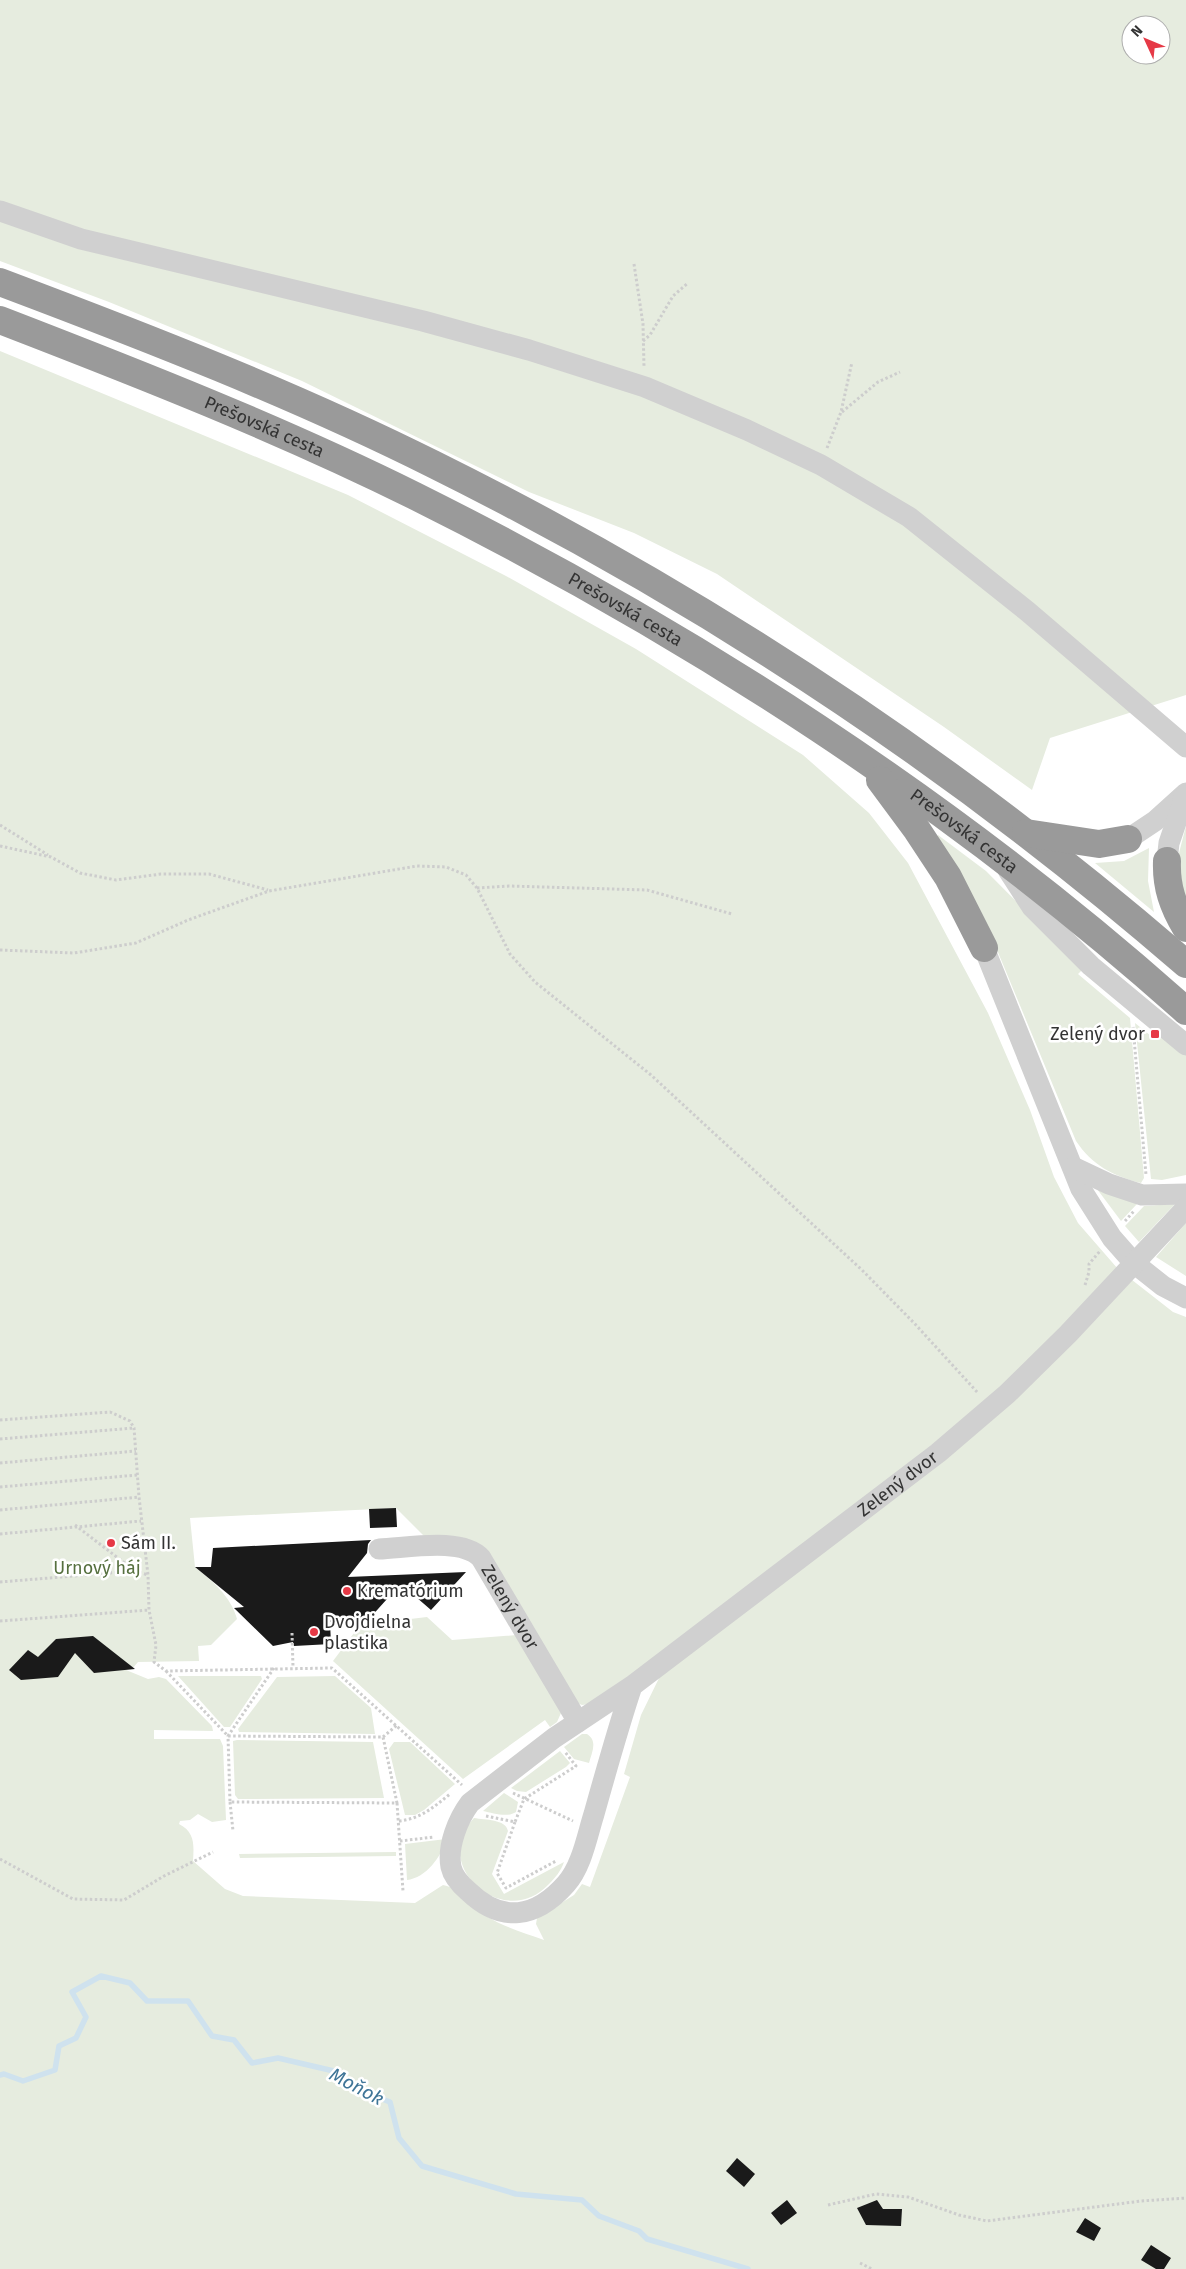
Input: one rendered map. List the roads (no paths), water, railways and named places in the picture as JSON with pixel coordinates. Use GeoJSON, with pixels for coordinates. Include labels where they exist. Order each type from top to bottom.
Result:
{"type":"FeatureCollection","features":[{"type":"Feature","properties":{"kind":"highway","name":"Prešovská cesta"},"geometry":{"type":"LineString","coordinates":[[0,282],[251,380],[431,463],[524,511],[618,563],[801,674],[876,725],[1024,833],[1186,964]]}},
{"type":"Feature","properties":{"kind":"highway","name":"Prešovská cesta"},"geometry":{"type":"LineString","coordinates":[[0,320],[183,391],[255,422],[361,470],[462,519],[570,576],[684,643],[866,761],[1001,859],[1125,958],[1186,1010]]}},
{"type":"Feature","properties":{"kind":"highway"},"geometry":{"type":"LineString","coordinates":[[866,761],[917,830],[948,878],[984,948]]}},
{"type":"Feature","properties":{"kind":"highway"},"geometry":{"type":"LineString","coordinates":[[1024,833],[1099,844],[1128,838]]}},
{"type":"Feature","properties":{"kind":"highway"},"geometry":{"type":"LineString","coordinates":[[1167,861],[1169,891],[1174,907],[1186,928]]}},
{"type":"Feature","properties":{"kind":"street"},"geometry":{"type":"LineString","coordinates":[[0,211],[81,239],[423,321],[530,350],[644,387],[747,430],[821,465],[909,517],[1027,611],[1186,747]]}},
{"type":"Feature","properties":{"kind":"street"},"geometry":{"type":"LineString","coordinates":[[1128,838],[1155,821],[1186,793]]}},
{"type":"Feature","properties":{"kind":"street"},"geometry":{"type":"LineString","coordinates":[[1167,861],[1169,843],[1186,793]]}},
{"type":"Feature","properties":{"kind":"street"},"geometry":{"type":"LineString","coordinates":[[1001,859],[1032,907],[1091,966],[1186,1045]]}},
{"type":"Feature","properties":{"kind":"street"},"geometry":{"type":"LineString","coordinates":[[984,948],[1081,1189],[1112,1238],[1134,1264],[1163,1286],[1186,1298]]}},
{"type":"Feature","properties":{"kind":"street"},"geometry":{"type":"LineString","coordinates":[[1073,1167],[1109,1184],[1142,1195],[1186,1194]]}},
{"type":"Feature","properties":{"kind":"street","name":"Zelený dvor"},"geometry":{"type":"LineString","coordinates":[[632,1686],[589,1829],[567,1884],[545,1902],[522,1914],[509,1914],[488,1907],[464,1888],[455,1877],[451,1867],[457,1825],[470,1803],[494,1782],[554,1738],[632,1686],[938,1453],[994,1406],[1068,1334],[1186,1208]]}},
{"type":"Feature","properties":{"kind":"street","name":"Zelený dvor"},"geometry":{"type":"LineString","coordinates":[[379,1549],[453,1546],[476,1552],[578,1722]]}},
{"type":"Feature","properties":{"kind":"waterway","name":"Moňok"},"geometry":{"type":"LineString","coordinates":[[0,2075],[4,2074],[23,2081],[55,2070],[59,2046],[76,2038],[86,2017],[72,1992],[101,1976],[130,1983],[147,2001],[188,2001],[212,2036],[234,2040],[252,2063],[278,2058],[338,2072],[353,2088],[390,2102],[399,2138],[422,2166],[516,2194],[582,2200],[599,2216],[639,2231],[647,2239],[748,2269]]}},
{"type":"Feature","properties":{"kind":"place","name":"Zelený dvor"},"geometry":{"type":"Point","coordinates":[1155,1034]}},
{"type":"Feature","properties":{"kind":"place","name":"Sám II."},"geometry":{"type":"Point","coordinates":[111,1543]}},
{"type":"Feature","properties":{"kind":"place","name":"Krematórium"},"geometry":{"type":"Point","coordinates":[347,1591]}},
{"type":"Feature","properties":{"kind":"place","name":"Dvojdielna plastika"},"geometry":{"type":"Point","coordinates":[314,1632]}},
{"type":"Feature","properties":{"kind":"park label","name":"Urnový háj"},"geometry":{"type":"Point","coordinates":[97,1568]}}]}
